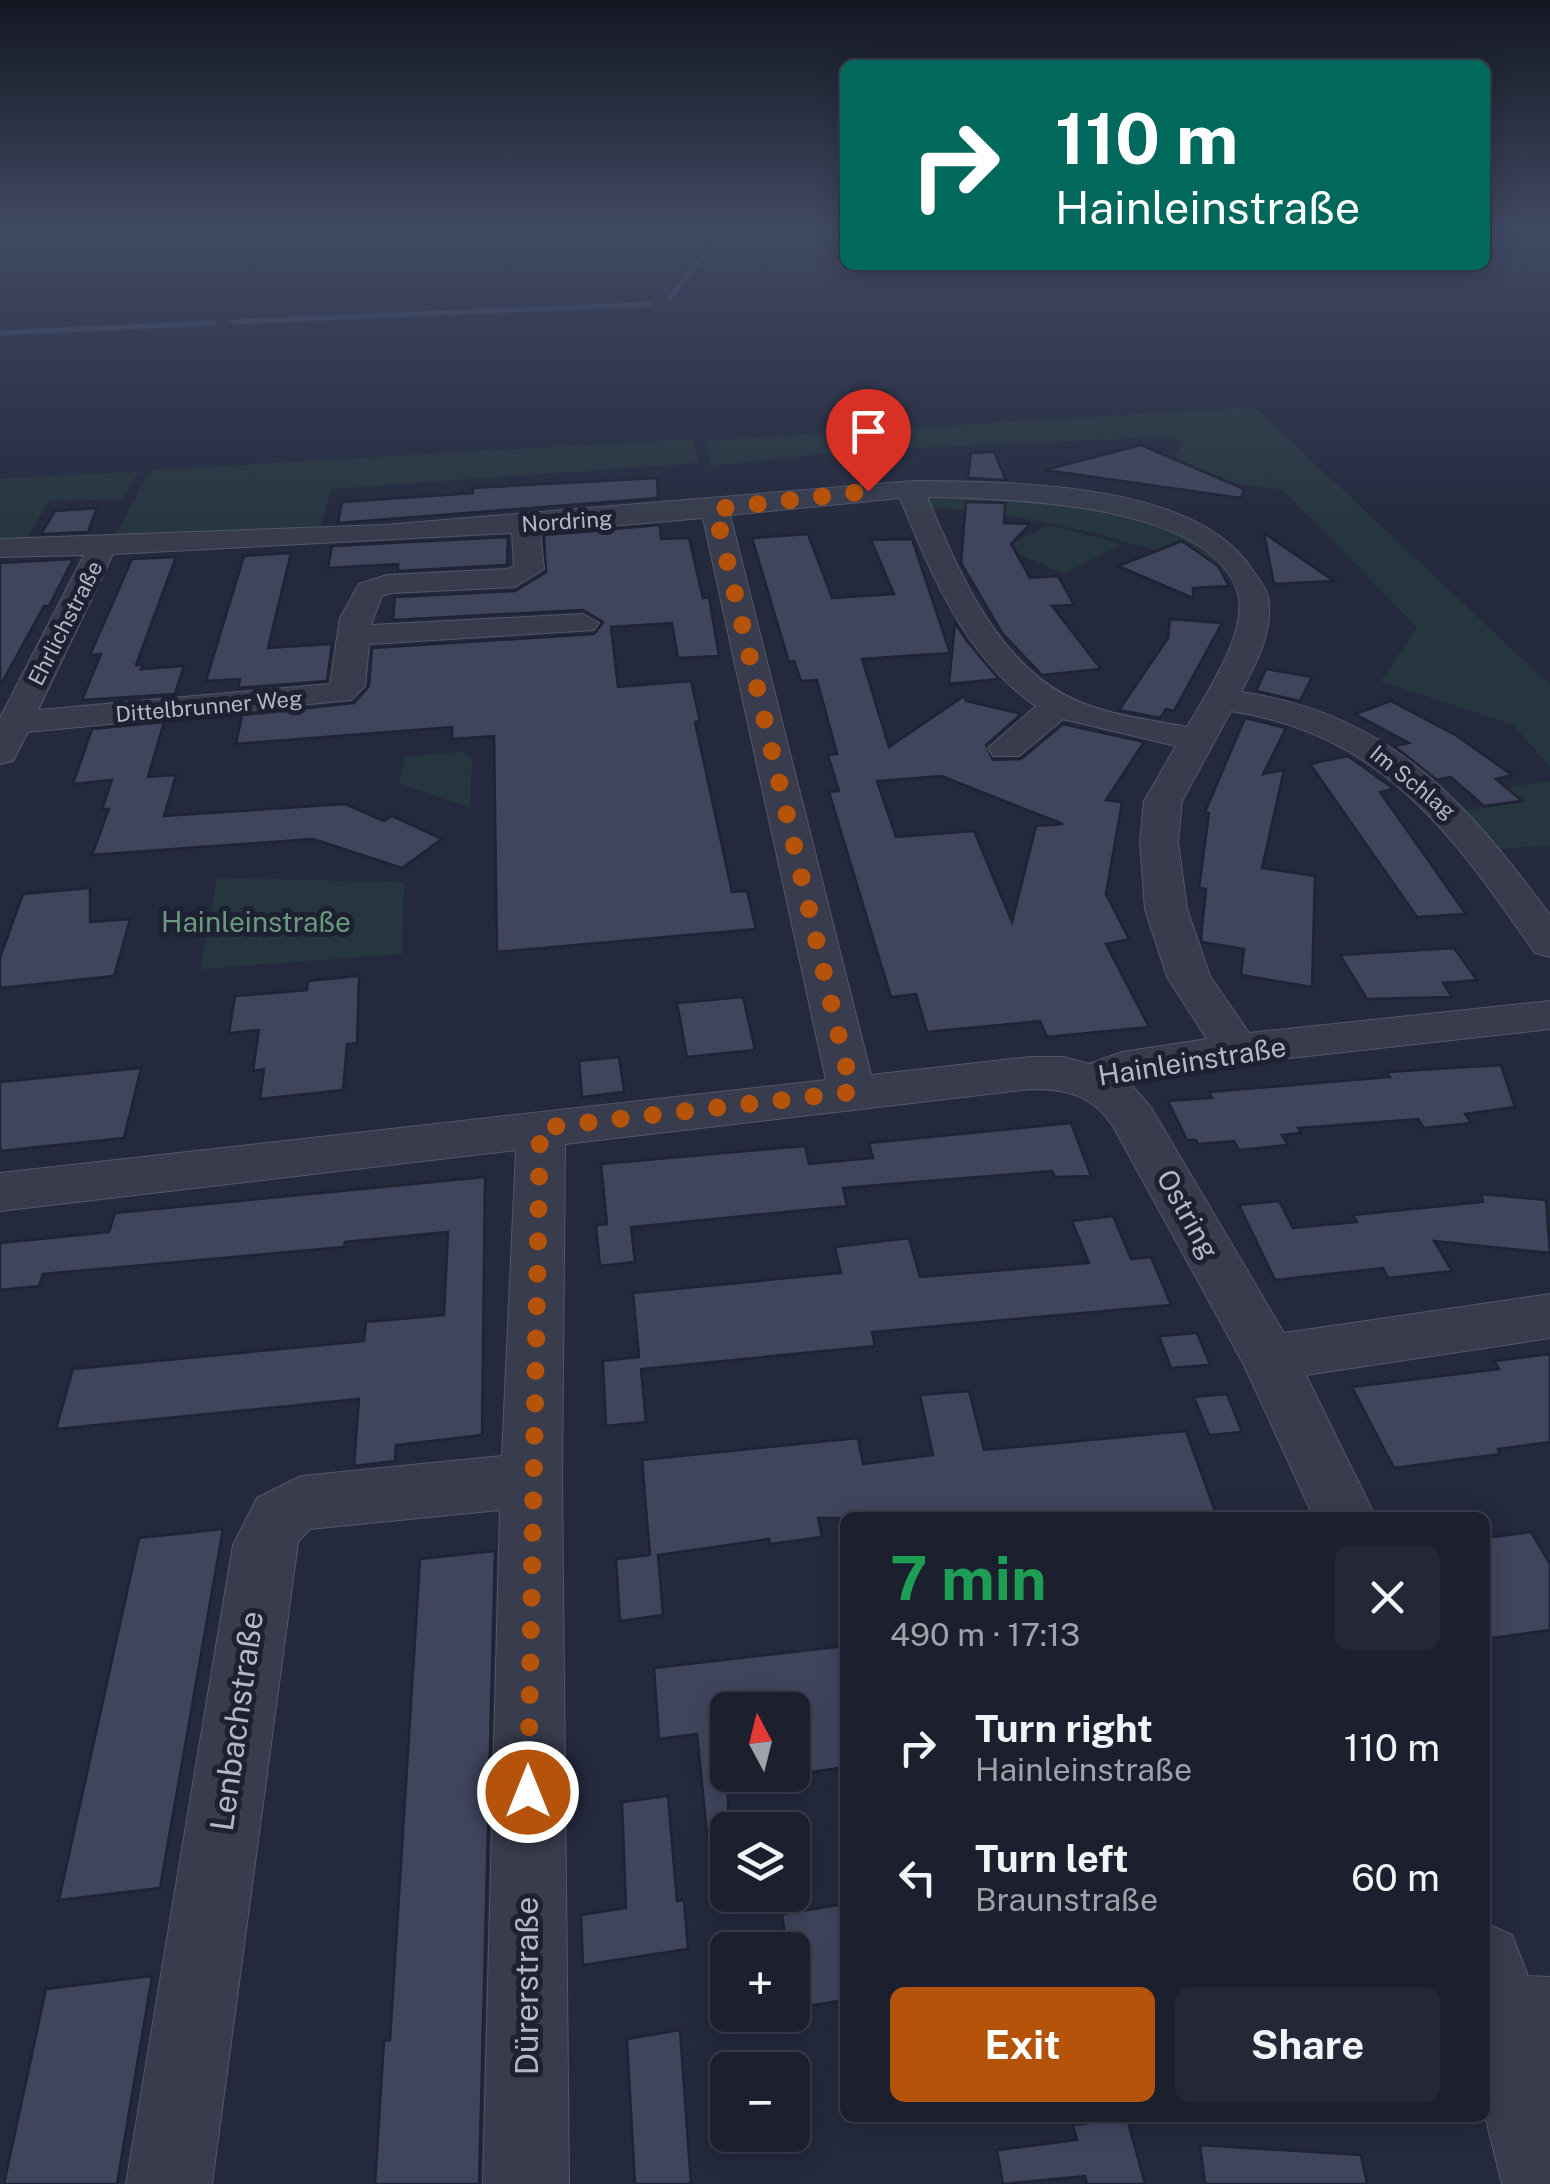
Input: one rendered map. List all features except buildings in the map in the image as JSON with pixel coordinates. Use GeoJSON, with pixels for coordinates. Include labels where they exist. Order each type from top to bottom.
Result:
{"type":"FeatureCollection","features":[{"type":"Feature","properties":{"kind":"street","name":"Nordring"},"geometry":{"type":"LineString","coordinates":[[0,548],[525,524],[910,490],[1144,500],[1233,559],[1248,581],[1255,631],[1222,698],[1163,800],[1159,842],[1162,893],[1189,978],[1237,1050]]}},
{"type":"Feature","properties":{"kind":"street"},"geometry":{"type":"LineString","coordinates":[[910,490],[956,591],[1007,664],[1039,694],[1059,705],[1196,738]]}},
{"type":"Feature","properties":{"kind":"street"},"geometry":{"type":"LineString","coordinates":[[715,509],[852,1092]]}},
{"type":"Feature","properties":{"kind":"street","name":"Dittelbrunner Weg"},"geometry":{"type":"LineString","coordinates":[[15,723],[339,693],[348,686],[360,604],[378,586],[504,580],[523,574],[529,570],[525,524]]}},
{"type":"Feature","properties":{"kind":"street","name":"Ehrlichstraße"},"geometry":{"type":"LineString","coordinates":[[0,753],[103,546]]}},
{"type":"Feature","properties":{"kind":"street"},"geometry":{"type":"LineString","coordinates":[[356,635],[583,623]]}},
{"type":"Feature","properties":{"kind":"street"},"geometry":{"type":"LineString","coordinates":[[6,658],[48,656]]}},
{"type":"Feature","properties":{"kind":"street","name":"Im Schlag"},"geometry":{"type":"LineString","coordinates":[[1222,698],[1301,714],[1361,740],[1415,778],[1461,822],[1550,944]]}},
{"type":"Feature","properties":{"kind":"street"},"geometry":{"type":"LineString","coordinates":[[1006,748],[1059,705]]}},
{"type":"Feature","properties":{"kind":"street","name":"Hainleinstraße"},"geometry":{"type":"LineString","coordinates":[[0,1192],[1030,1072],[1064,1073],[1093,1081],[1122,1068],[1237,1050],[1550,1014]]}},
{"type":"Feature","properties":{"kind":"street","name":"Ostring"},"geometry":{"type":"LineString","coordinates":[[1093,1081],[1120,1098],[1135,1121],[1269,1358],[1343,1512]]}},
{"type":"Feature","properties":{"kind":"street","name":"Dürerstraße"},"geometry":{"type":"LineString","coordinates":[[526,2184],[531,1480],[540,1128]]}},
{"type":"Feature","properties":{"kind":"street"},"geometry":{"type":"LineString","coordinates":[[1269,1358],[1550,1316]]}},
{"type":"Feature","properties":{"kind":"street","name":"Lenbachstraße"},"geometry":{"type":"LineString","coordinates":[[169,2184],[262,1554],[273,1523],[285,1510],[300,1503],[531,1480]]}},
{"type":"Feature","properties":{"kind":"street"},"geometry":{"type":"LineString","coordinates":[[1511,1998],[1545,2184]]}},
{"type":"Feature","properties":{"kind":"green space"},"geometry":{"type":"Polygon","coordinates":[[[1255,407],[1550,685],[1550,767],[1514,725],[1381,681],[1417,627],[1283,490],[1187,477],[1169,468],[1183,442],[1161,437],[851,451],[711,466],[704,441],[1255,407]]]}},
{"type":"Feature","properties":{"kind":"green space"},"geometry":{"type":"Polygon","coordinates":[[[693,439],[699,463],[331,489],[319,532],[113,539],[151,470],[693,439]]]}},
{"type":"Feature","properties":{"kind":"green space"},"geometry":{"type":"Polygon","coordinates":[[[139,471],[122,499],[49,501],[24,543],[0,544],[0,479],[139,471]]]}},
{"type":"Feature","properties":{"kind":"green space"},"geometry":{"type":"Polygon","coordinates":[[[1009,497],[1121,510],[1204,545],[1230,573],[1216,574],[1146,548],[1077,529],[932,508],[926,499],[1009,497]]]}},
{"type":"Feature","properties":{"kind":"green space"},"geometry":{"type":"Polygon","coordinates":[[[1048,525],[1123,544],[1064,574],[1019,554],[1013,543],[1048,525]]]}},
{"type":"Feature","properties":{"kind":"green space"},"geometry":{"type":"Polygon","coordinates":[[[463,752],[472,758],[470,808],[399,783],[405,756],[463,752]]]}},
{"type":"Feature","properties":{"kind":"green space"},"geometry":{"type":"Polygon","coordinates":[[[1550,781],[1550,846],[1496,849],[1466,810],[1524,802],[1509,787],[1550,781]]]}},
{"type":"Feature","properties":{"kind":"green space","name":"Hainleinstraße"},"geometry":{"type":"Polygon","coordinates":[[[217,878],[404,882],[402,954],[200,969],[217,878]]]}},
{"type":"Feature","properties":{"kind":"waterway"},"geometry":{"type":"LineString","coordinates":[[0,333],[87,329]]}},
{"type":"Feature","properties":{"kind":"route"},"geometry":{"type":"LineString","coordinates":[[528,1792],[540,1128],[852,1092],[816,952],[715,509],[868,491]]}}]}
